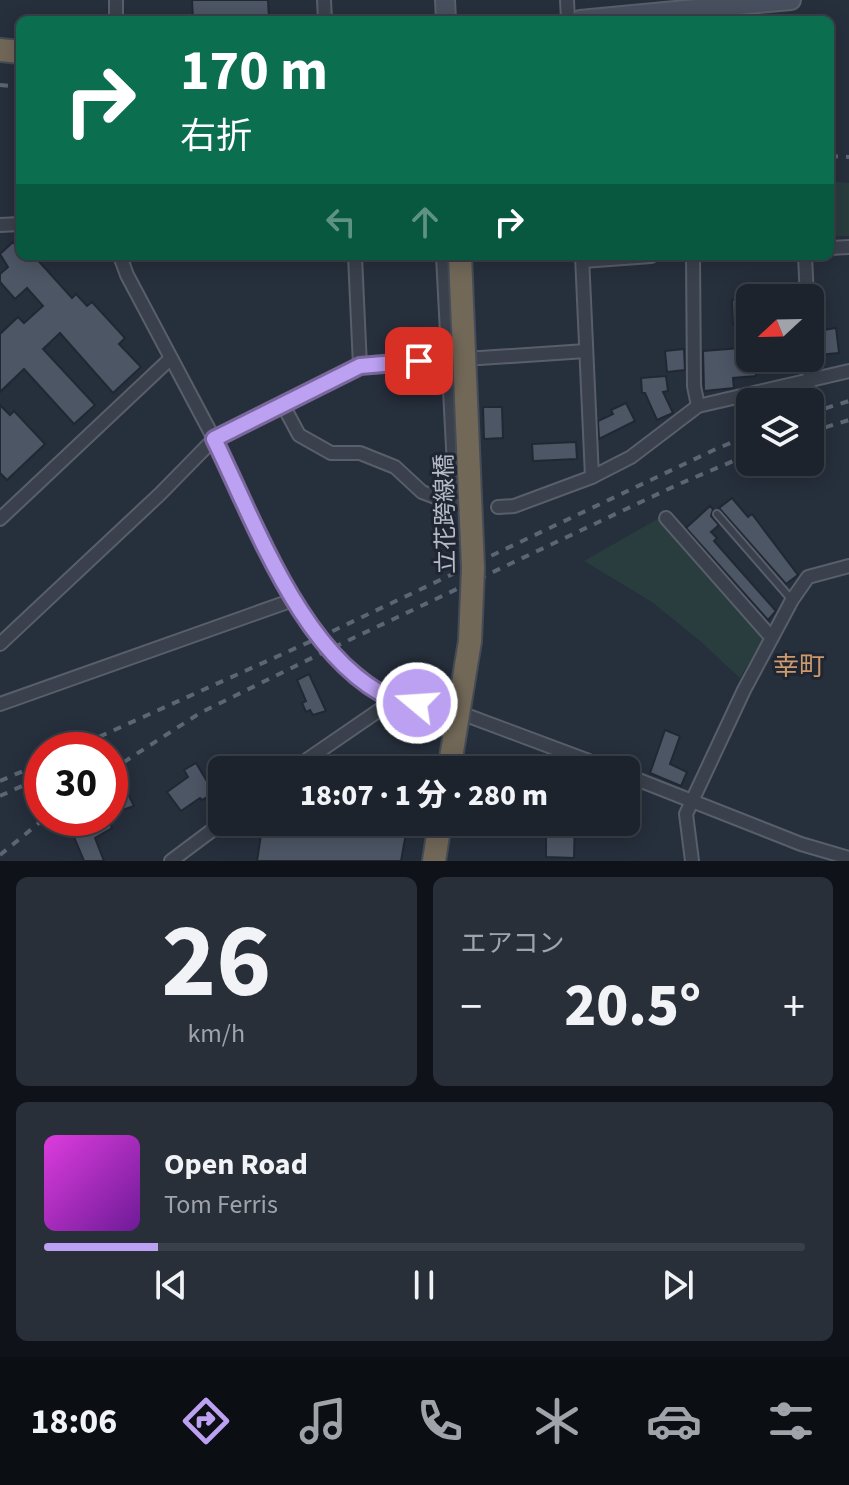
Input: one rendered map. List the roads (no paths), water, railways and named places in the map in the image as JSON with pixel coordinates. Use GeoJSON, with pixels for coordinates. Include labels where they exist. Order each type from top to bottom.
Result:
{"type":"FeatureCollection","features":[{"type":"Feature","properties":{"kind":"highway","name":"立花跨線橋"},"geometry":{"type":"LineString","coordinates":[[451,756],[470,641],[473,568],[460,260]]}},
{"type":"Feature","properties":{"kind":"highway"},"geometry":{"type":"LineString","coordinates":[[434,861],[438,836]]}},
{"type":"Feature","properties":{"kind":"street"},"geometry":{"type":"LineString","coordinates":[[622,16],[791,0]]}},
{"type":"Feature","properties":{"kind":"street"},"geometry":{"type":"LineString","coordinates":[[121,260],[293,600],[328,650],[394,700],[439,705],[576,756]]}},
{"type":"Feature","properties":{"kind":"street"},"geometry":{"type":"LineString","coordinates":[[355,260],[360,366]]}},
{"type":"Feature","properties":{"kind":"street"},"geometry":{"type":"LineString","coordinates":[[283,405],[299,435],[331,453],[360,453],[395,467],[422,492],[456,505],[443,260]]}},
{"type":"Feature","properties":{"kind":"street"},"geometry":{"type":"LineString","coordinates":[[582,260],[592,477]]}},
{"type":"Feature","properties":{"kind":"street"},"geometry":{"type":"LineString","coordinates":[[693,260],[694,386],[698,406]]}},
{"type":"Feature","properties":{"kind":"street"},"geometry":{"type":"LineString","coordinates":[[805,260],[806,284]]}},
{"type":"Feature","properties":{"kind":"street"},"geometry":{"type":"LineString","coordinates":[[0,644],[214,439],[360,366],[586,351]]}},
{"type":"Feature","properties":{"kind":"street"},"geometry":{"type":"LineString","coordinates":[[0,519],[170,359]]}},
{"type":"Feature","properties":{"kind":"street"},"geometry":{"type":"LineString","coordinates":[[498,507],[514,506],[592,477],[631,457],[698,406],[849,371]]}},
{"type":"Feature","properties":{"kind":"street"},"geometry":{"type":"LineString","coordinates":[[810,372],[810,382]]}},
{"type":"Feature","properties":{"kind":"street"},"geometry":{"type":"LineString","coordinates":[[666,518],[771,637]]}},
{"type":"Feature","properties":{"kind":"street"},"geometry":{"type":"LineString","coordinates":[[692,861],[686,814],[771,637],[808,577],[849,566]]}},
{"type":"Feature","properties":{"kind":"street"},"geometry":{"type":"LineString","coordinates":[[0,704],[293,600]]}},
{"type":"Feature","properties":{"kind":"street"},"geometry":{"type":"LineString","coordinates":[[312,756],[394,700]]}},
{"type":"Feature","properties":{"kind":"street"},"geometry":{"type":"LineString","coordinates":[[640,780],[801,844],[849,858]]}},
{"type":"Feature","properties":{"kind":"street"},"geometry":{"type":"LineString","coordinates":[[171,861],[208,833]]}},
{"type":"Feature","properties":{"kind":"lane"},"geometry":{"type":"LineString","coordinates":[[717,514],[792,600]]}},
{"type":"Feature","properties":{"kind":"railway"},"geometry":{"type":"LineString","coordinates":[[0,85],[16,87]]}},
{"type":"Feature","properties":{"kind":"railway"},"geometry":{"type":"LineString","coordinates":[[834,156],[849,157]]}},
{"type":"Feature","properties":{"kind":"railway"},"geometry":{"type":"LineString","coordinates":[[824,409],[849,401]]}},
{"type":"Feature","properties":{"kind":"railway"},"geometry":{"type":"LineString","coordinates":[[824,428],[849,420]]}},
{"type":"Feature","properties":{"kind":"railway"},"geometry":{"type":"LineString","coordinates":[[110,732],[318,638],[736,441]]}},
{"type":"Feature","properties":{"kind":"railway"},"geometry":{"type":"LineString","coordinates":[[128,759],[200,713],[679,484],[736,460]]}},
{"type":"Feature","properties":{"kind":"railway"},"geometry":{"type":"LineString","coordinates":[[0,781],[24,771]]}},
{"type":"Feature","properties":{"kind":"railway"},"geometry":{"type":"LineString","coordinates":[[0,796],[24,785]]}},
{"type":"Feature","properties":{"kind":"railway"},"geometry":{"type":"LineString","coordinates":[[0,855],[24,835]]}},
{"type":"Feature","properties":{"kind":"district","name":"幸町"},"geometry":{"type":"Point","coordinates":[799,666]}}]}
